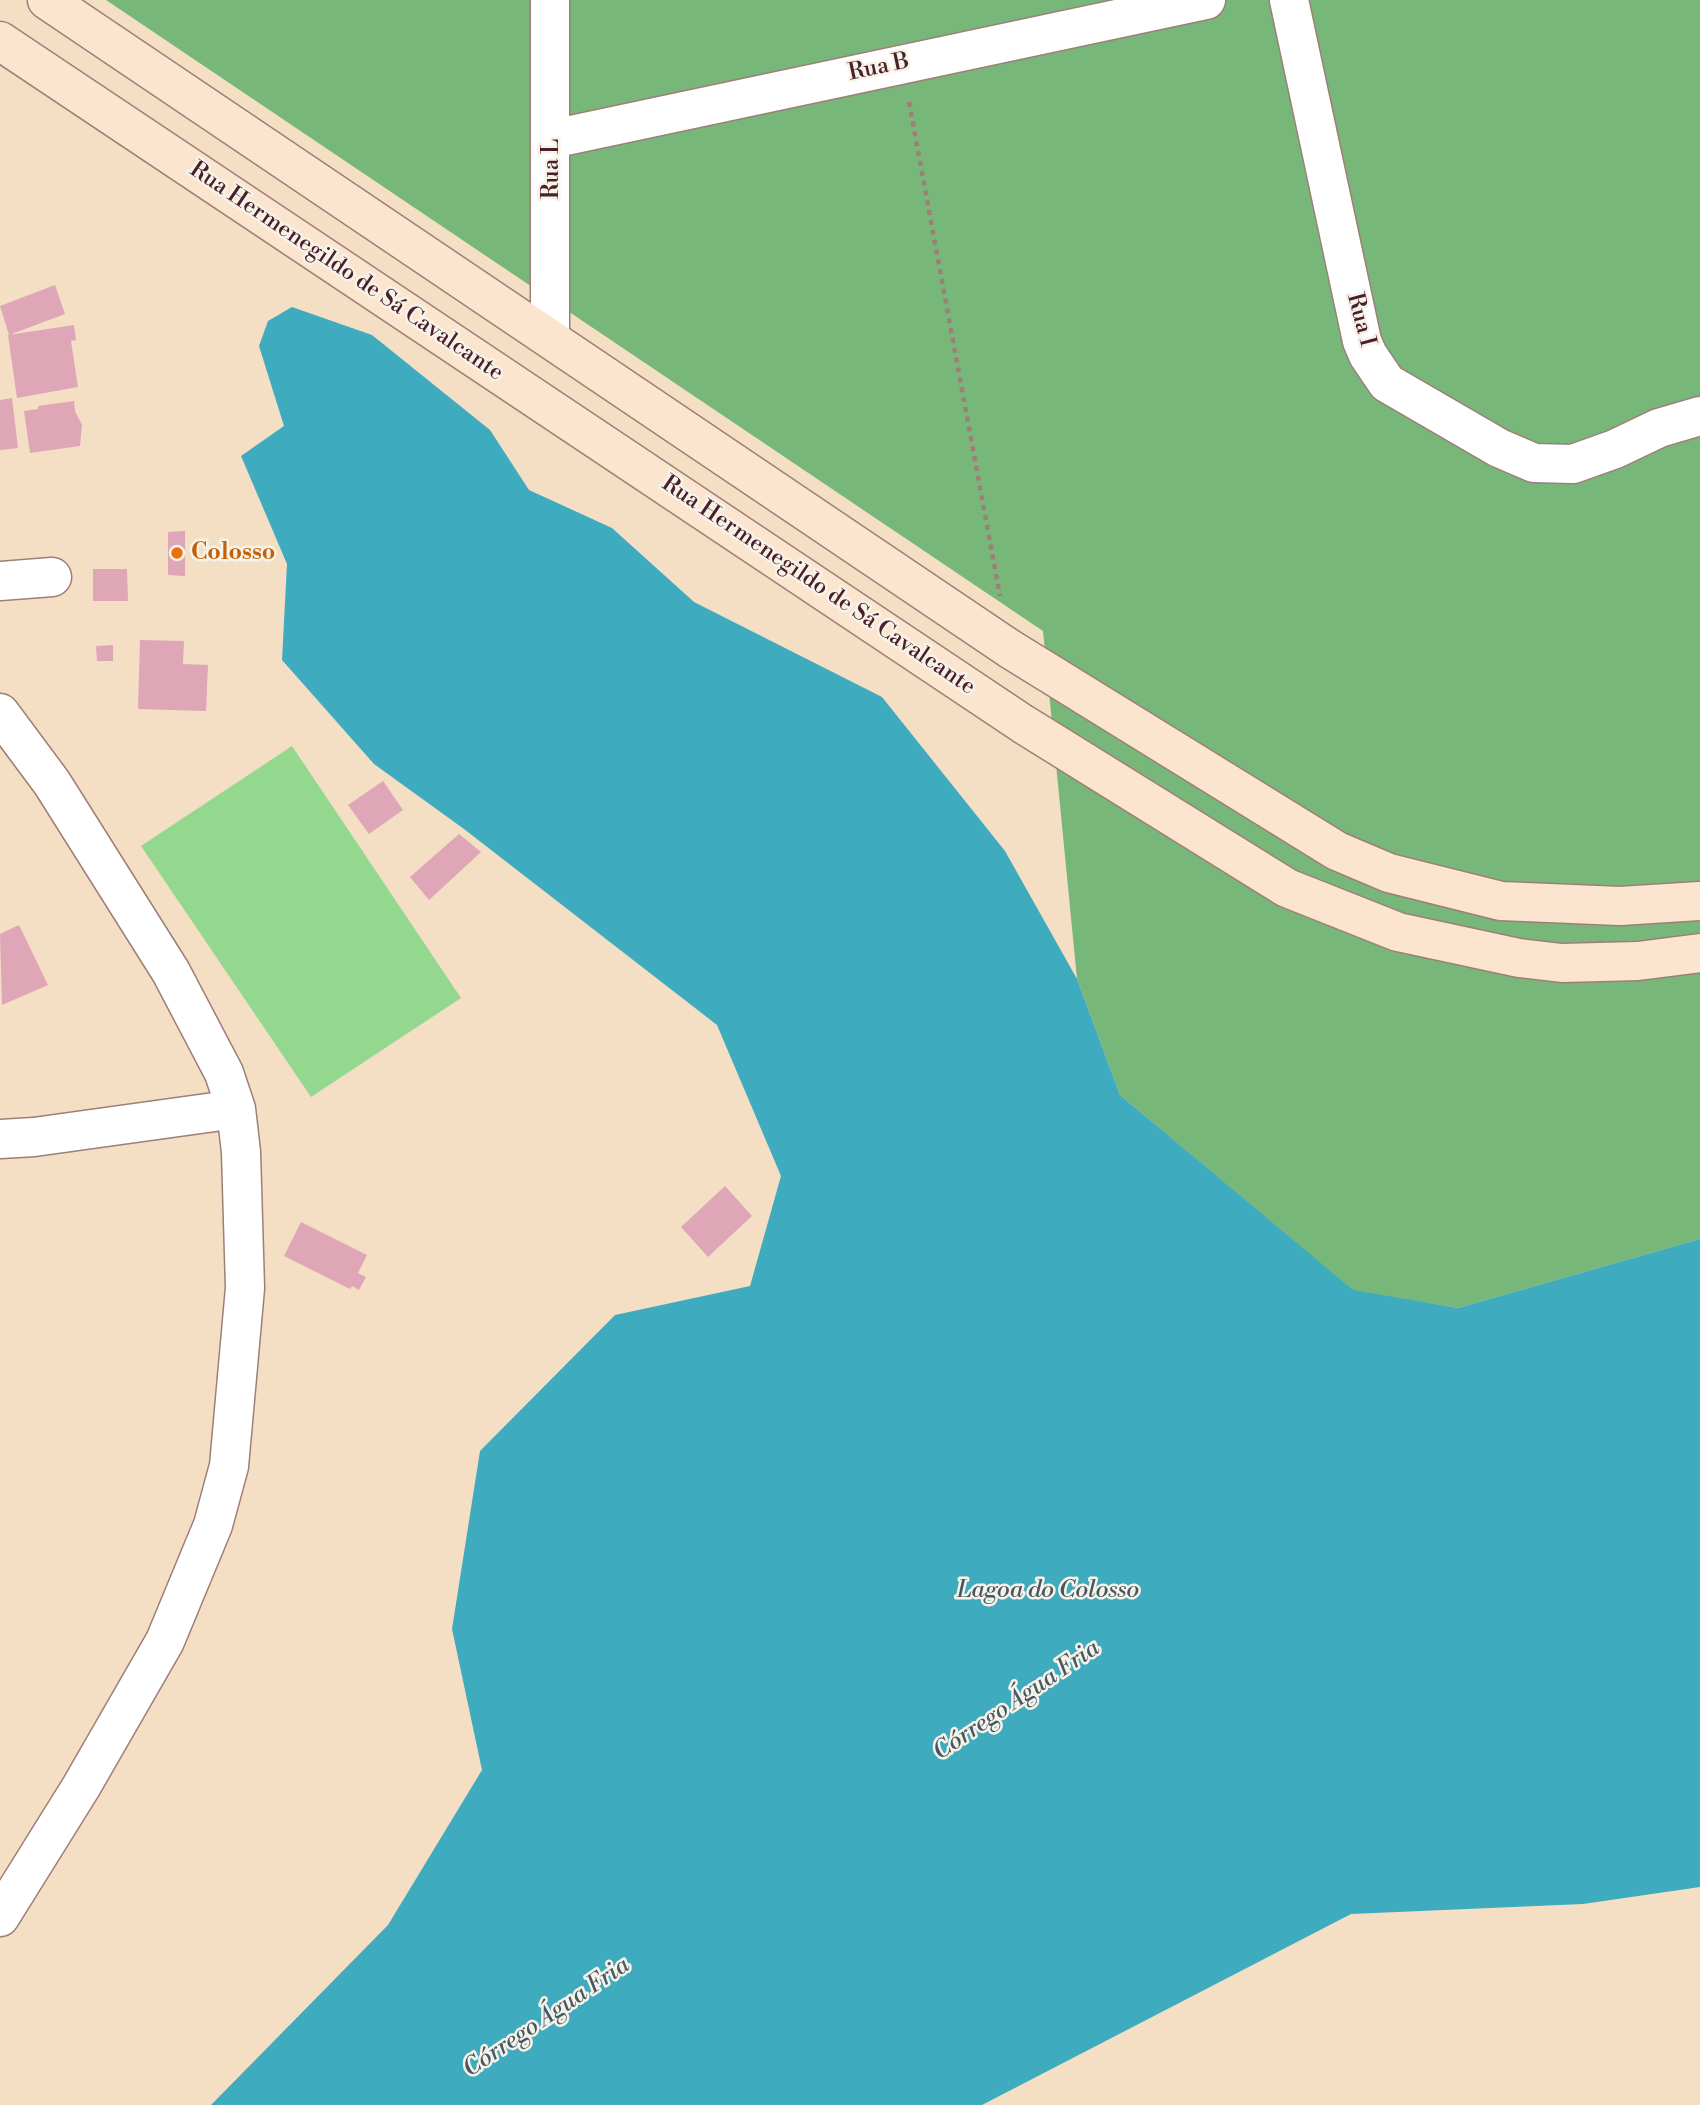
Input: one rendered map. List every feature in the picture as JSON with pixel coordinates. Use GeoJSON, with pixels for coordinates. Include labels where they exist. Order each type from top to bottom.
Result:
{"type":"FeatureCollection","features":[{"type":"Feature","properties":{"kind":"street"},"geometry":{"type":"LineString","coordinates":[[47,0],[1010,649],[1337,851],[1389,873],[1501,901],[1620,906],[1700,901]]}},
{"type":"Feature","properties":{"kind":"street","name":"Rua L"},"geometry":{"type":"LineString","coordinates":[[550,0],[550,337]]}},
{"type":"Feature","properties":{"kind":"street","name":"Rua B"},"geometry":{"type":"LineString","coordinates":[[552,139],[1206,0]]}},
{"type":"Feature","properties":{"kind":"street","name":"Rua I"},"geometry":{"type":"LineString","coordinates":[[1289,0],[1362,341],[1387,383],[1499,448],[1534,463],[1573,464],[1615,449],[1659,428],[1700,416]]}},
{"type":"Feature","properties":{"kind":"street","name":"Rua Hermenegildo de Sá Cavalcante"},"geometry":{"type":"LineString","coordinates":[[0,41],[1012,716],[1287,888],[1398,932],[1519,958],[1562,963],[1638,961],[1700,953]]}},
{"type":"Feature","properties":{"kind":"street"},"geometry":{"type":"LineString","coordinates":[[0,581],[52,577]]}},
{"type":"Feature","properties":{"kind":"street"},"geometry":{"type":"LineString","coordinates":[[0,713],[52,783],[171,972],[209,1041],[236,1109],[242,1152],[245,1288],[229,1466],[216,1513],[165,1641],[82,1787],[0,1917]]}},
{"type":"Feature","properties":{"kind":"street"},"geometry":{"type":"LineString","coordinates":[[0,1139],[34,1138],[236,1109]]}},
{"type":"Feature","properties":{"kind":"path"},"geometry":{"type":"LineString","coordinates":[[902,63],[1010,649]]}},
{"type":"Feature","properties":{"kind":"green space"},"geometry":{"type":"Polygon","coordinates":[[[106,0],[1700,0],[1700,1239],[1458,1308],[1353,1291],[1120,1095],[1077,979],[1043,631],[106,0]]]}},
{"type":"Feature","properties":{"kind":"green space"},"geometry":{"type":"Polygon","coordinates":[[[292,746],[461,998],[311,1097],[141,846],[292,746]]]}},
{"type":"Feature","properties":{"kind":"water","name":"Lagoa do Colosso"},"geometry":{"type":"Polygon","coordinates":[[[292,307],[372,335],[490,430],[529,490],[612,528],[694,602],[882,697],[1005,851],[1077,979],[1120,1095],[1353,1290],[1458,1308],[1700,1239],[1700,1887],[1583,1904],[1351,1914],[982,2105],[211,2105],[388,1925],[482,1770],[452,1629],[480,1451],[615,1315],[750,1286],[781,1176],[717,1025],[464,829],[374,764],[282,660],[287,564],[241,456],[284,426],[259,346],[268,321],[292,307]]]}},
{"type":"Feature","properties":{"kind":"building"},"geometry":{"type":"Polygon","coordinates":[[[55,285],[65,314],[9,335],[0,306],[55,285]]]}},
{"type":"Feature","properties":{"kind":"building"},"geometry":{"type":"Polygon","coordinates":[[[74,325],[76,340],[71,341],[78,387],[17,398],[8,335],[74,325]]]}},
{"type":"Feature","properties":{"kind":"building"},"geometry":{"type":"Polygon","coordinates":[[[12,398],[18,448],[0,450],[0,400],[12,398]]]}},
{"type":"Feature","properties":{"kind":"building"},"geometry":{"type":"Polygon","coordinates":[[[74,401],[75,411],[82,425],[80,446],[30,453],[24,411],[38,409],[38,406],[74,401]]]}},
{"type":"Feature","properties":{"kind":"building","name":"Colosso"},"geometry":{"type":"Polygon","coordinates":[[[185,531],[185,576],[168,575],[168,532],[185,531]]]}},
{"type":"Feature","properties":{"kind":"building"},"geometry":{"type":"Polygon","coordinates":[[[93,569],[127,569],[128,601],[93,601],[93,569]]]}},
{"type":"Feature","properties":{"kind":"building"},"geometry":{"type":"Polygon","coordinates":[[[140,640],[184,641],[183,664],[208,665],[206,711],[138,709],[140,640]]]}},
{"type":"Feature","properties":{"kind":"building"},"geometry":{"type":"Polygon","coordinates":[[[113,645],[113,661],[97,661],[96,646],[113,645]]]}},
{"type":"Feature","properties":{"kind":"building"},"geometry":{"type":"Polygon","coordinates":[[[383,781],[403,810],[369,834],[348,805],[383,781]]]}},
{"type":"Feature","properties":{"kind":"building"},"geometry":{"type":"Polygon","coordinates":[[[459,834],[481,852],[429,900],[410,877],[459,834]]]}},
{"type":"Feature","properties":{"kind":"building"},"geometry":{"type":"Polygon","coordinates":[[[19,925],[48,985],[2,1005],[0,934],[19,925]]]}},
{"type":"Feature","properties":{"kind":"building"},"geometry":{"type":"Polygon","coordinates":[[[725,1186],[752,1216],[708,1257],[681,1227],[725,1186]]]}},
{"type":"Feature","properties":{"kind":"building"},"geometry":{"type":"Polygon","coordinates":[[[301,1222],[367,1255],[358,1273],[366,1277],[359,1290],[352,1286],[350,1289],[284,1256],[301,1222]]]}},
{"type":"Feature","properties":{"kind":"place","name":"Colosso"},"geometry":{"type":"Point","coordinates":[177,553]}},
{"type":"Feature","properties":{"kind":"water label","name":"Córrego Água Fria"},"geometry":{"type":"Point","coordinates":[1017,1701]}},
{"type":"Feature","properties":{"kind":"water label","name":"Córrego Água Fria"},"geometry":{"type":"Point","coordinates":[547,2018]}}]}
